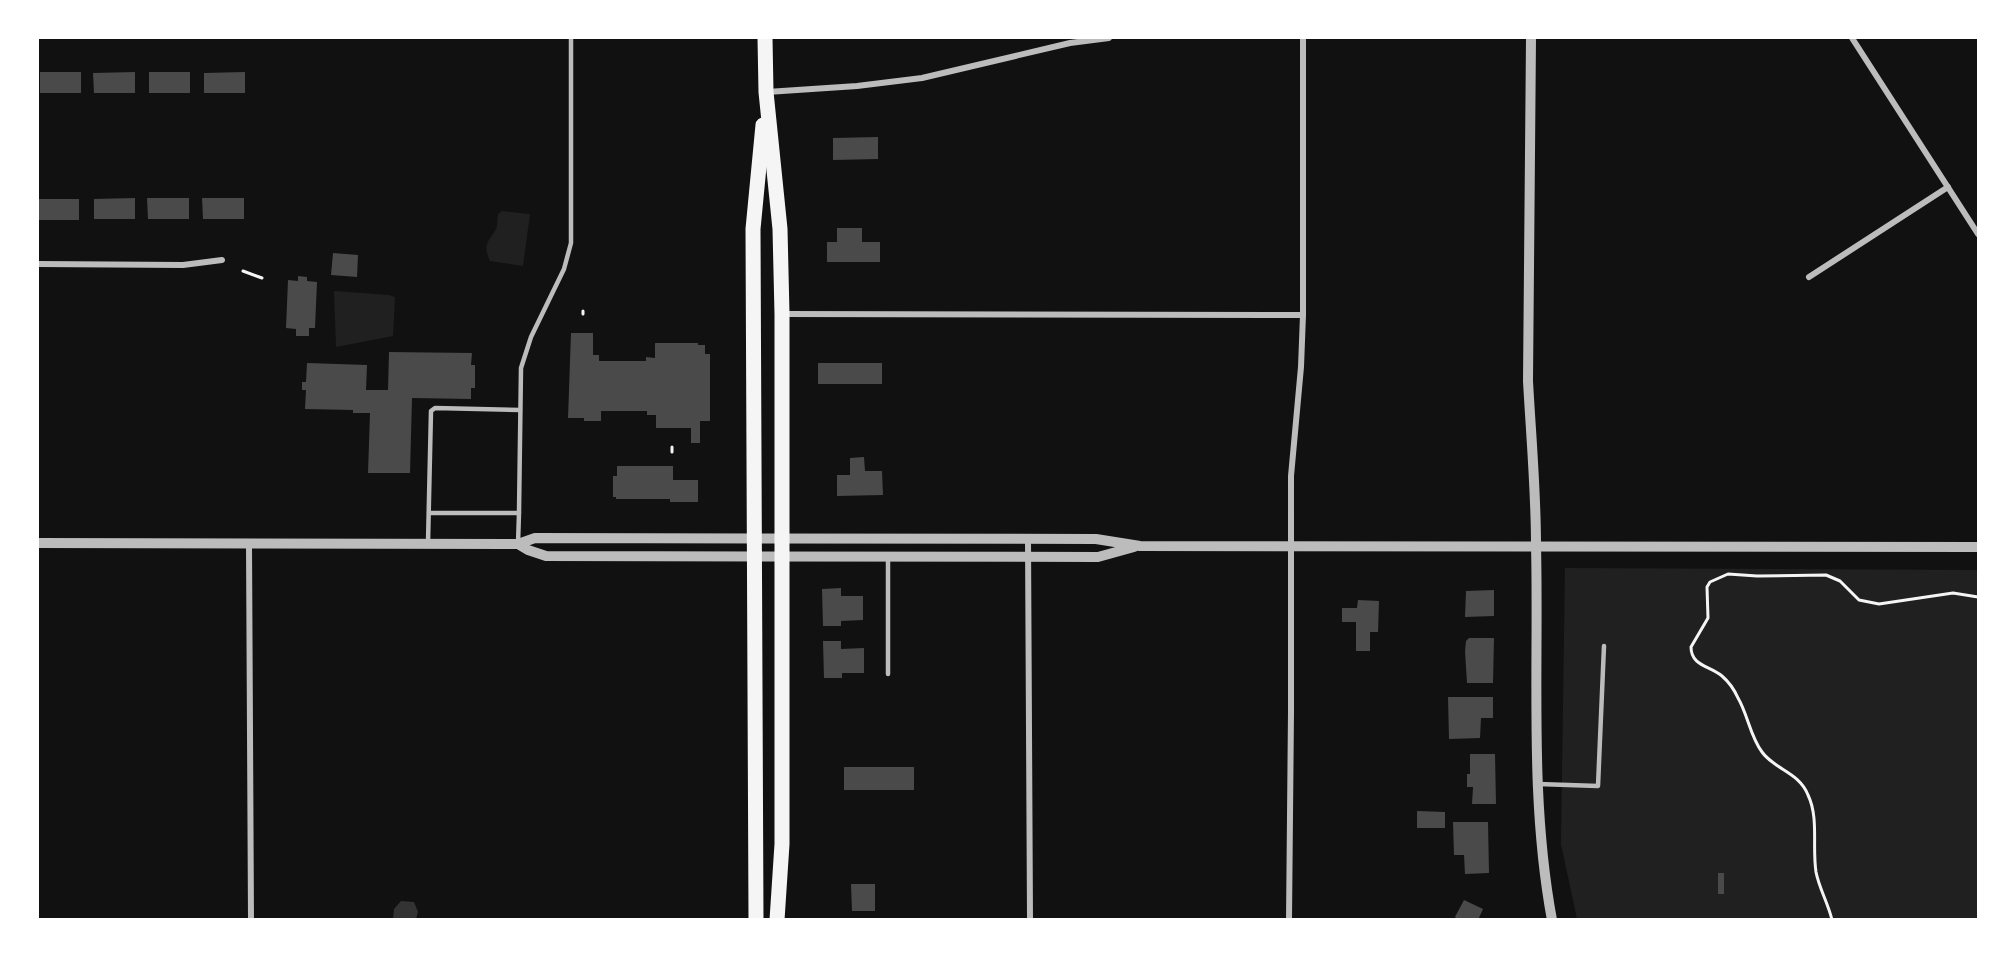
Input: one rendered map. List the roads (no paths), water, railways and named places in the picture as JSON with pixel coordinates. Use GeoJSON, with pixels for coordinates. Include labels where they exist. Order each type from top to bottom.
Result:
{"type":"FeatureCollection","features":[{"type":"Feature","properties":{"kind":"main road"},"geometry":{"type":"LineString","coordinates":[[765,38],[766,92],[780,229],[782,314],[782,844],[777,920]]}},
{"type":"Feature","properties":{"kind":"main road"},"geometry":{"type":"LineString","coordinates":[[756,920],[753,229],[766,92]]}},
{"type":"Feature","properties":{"kind":"street"},"geometry":{"type":"LineString","coordinates":[[766,92],[858,86],[922,78],[1070,43],[1109,38]]}},
{"type":"Feature","properties":{"kind":"street"},"geometry":{"type":"LineString","coordinates":[[1289,920],[1292,712],[1291,476],[1301,368],[1303,315],[1302,38]]}},
{"type":"Feature","properties":{"kind":"street"},"geometry":{"type":"LineString","coordinates":[[1531,38],[1528,381],[1533,431],[1536,546],[1538,784],[1552,920]]}},
{"type":"Feature","properties":{"kind":"street"},"geometry":{"type":"LineString","coordinates":[[1852,38],[1978,234]]}},
{"type":"Feature","properties":{"kind":"street"},"geometry":{"type":"LineString","coordinates":[[1809,277],[1948,187]]}},
{"type":"Feature","properties":{"kind":"street"},"geometry":{"type":"LineString","coordinates":[[38,264],[183,265],[222,260]]}},
{"type":"Feature","properties":{"kind":"street"},"geometry":{"type":"LineString","coordinates":[[782,314],[1303,315]]}},
{"type":"Feature","properties":{"kind":"street"},"geometry":{"type":"LineString","coordinates":[[38,543],[518,544],[536,538],[753,537],[1096,539],[1140,546],[1978,547]]}},
{"type":"Feature","properties":{"kind":"street"},"geometry":{"type":"LineString","coordinates":[[1028,539],[1030,920]]}},
{"type":"Feature","properties":{"kind":"street"},"geometry":{"type":"LineString","coordinates":[[249,544],[251,920]]}},
{"type":"Feature","properties":{"kind":"street"},"geometry":{"type":"LineString","coordinates":[[518,544],[546,556],[783,557],[1098,557],[1140,546]]}},
{"type":"Feature","properties":{"kind":"lane"},"geometry":{"type":"LineString","coordinates":[[518,544],[521,368],[525,351],[564,268],[571,243],[571,38]]}},
{"type":"Feature","properties":{"kind":"lane"},"geometry":{"type":"LineString","coordinates":[[428,544],[430,414],[435,408],[520,410]]}},
{"type":"Feature","properties":{"kind":"lane"},"geometry":{"type":"LineString","coordinates":[[429,513],[519,513]]}},
{"type":"Feature","properties":{"kind":"lane"},"geometry":{"type":"LineString","coordinates":[[888,557],[888,674]]}},
{"type":"Feature","properties":{"kind":"lane"},"geometry":{"type":"LineString","coordinates":[[1538,784],[1598,786],[1604,645]]}}]}
